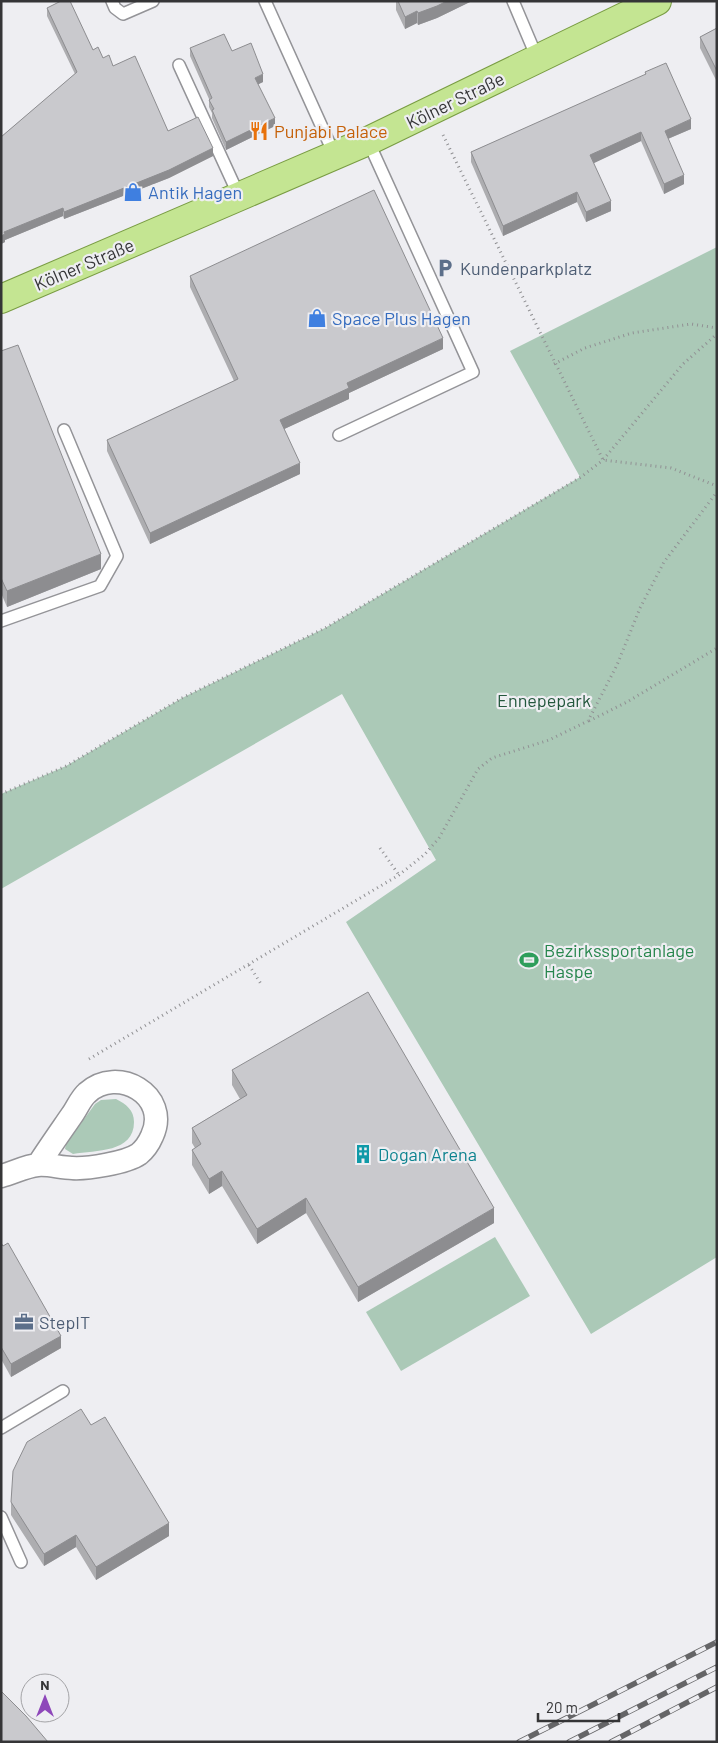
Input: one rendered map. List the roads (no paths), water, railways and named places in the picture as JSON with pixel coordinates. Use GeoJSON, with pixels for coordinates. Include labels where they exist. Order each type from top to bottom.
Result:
{"type":"FeatureCollection","features":[{"type":"Feature","properties":{"kind":"main road","name":"Kölner Straße"},"geometry":{"type":"LineString","coordinates":[[1,299],[240,198],[432,112],[538,60],[628,8],[657,1]]}},
{"type":"Feature","properties":{"kind":"street"},"geometry":{"type":"LineString","coordinates":[[1,1176],[38,1165],[74,1168],[122,1161],[138,1154],[148,1145],[154,1131],[157,1115],[154,1104],[145,1093],[132,1085],[116,1082],[101,1084],[86,1093],[38,1165]]}},
{"type":"Feature","properties":{"kind":"lane"},"geometry":{"type":"LineString","coordinates":[[112,1],[115,8],[123,14],[153,1]]}},
{"type":"Feature","properties":{"kind":"lane"},"geometry":{"type":"LineString","coordinates":[[265,1],[335,156]]}},
{"type":"Feature","properties":{"kind":"lane"},"geometry":{"type":"LineString","coordinates":[[513,1],[538,60]]}},
{"type":"Feature","properties":{"kind":"lane"},"geometry":{"type":"LineString","coordinates":[[179,65],[240,198]]}},
{"type":"Feature","properties":{"kind":"lane"},"geometry":{"type":"LineString","coordinates":[[339,435],[473,372],[368,141]]}},
{"type":"Feature","properties":{"kind":"lane"},"geometry":{"type":"LineString","coordinates":[[1,620],[100,586],[116,556],[64,430]]}},
{"type":"Feature","properties":{"kind":"lane"},"geometry":{"type":"LineString","coordinates":[[1,1428],[63,1391]]}},
{"type":"Feature","properties":{"kind":"lane"},"geometry":{"type":"LineString","coordinates":[[1,1517],[21,1562]]}},
{"type":"Feature","properties":{"kind":"railway"},"geometry":{"type":"LineString","coordinates":[[519,1742],[717,1642]]}},
{"type":"Feature","properties":{"kind":"railway"},"geometry":{"type":"LineString","coordinates":[[569,1742],[717,1667]]}},
{"type":"Feature","properties":{"kind":"railway"},"geometry":{"type":"LineString","coordinates":[[611,1742],[717,1687]]}},
{"type":"Feature","properties":{"kind":"place","name":"Punjabi Palace"},"geometry":{"type":"Point","coordinates":[259,131]}},
{"type":"Feature","properties":{"kind":"place","name":"Antik Hagen"},"geometry":{"type":"Point","coordinates":[133,192]}},
{"type":"Feature","properties":{"kind":"place","name":"Kundenparkplatz"},"geometry":{"type":"Point","coordinates":[445,268]}},
{"type":"Feature","properties":{"kind":"place","name":"Space Plus Hagen"},"geometry":{"type":"Point","coordinates":[317,318]}},
{"type":"Feature","properties":{"kind":"place","name":"Bezirkssportanlage Haspe"},"geometry":{"type":"Point","coordinates":[529,960]}},
{"type":"Feature","properties":{"kind":"place","name":"Dogan Arena"},"geometry":{"type":"Point","coordinates":[363,1154]}},
{"type":"Feature","properties":{"kind":"place","name":"StepIT"},"geometry":{"type":"Point","coordinates":[24,1322]}},
{"type":"Feature","properties":{"kind":"park label","name":"Ennepepark"},"geometry":{"type":"Point","coordinates":[544,700]}}]}
